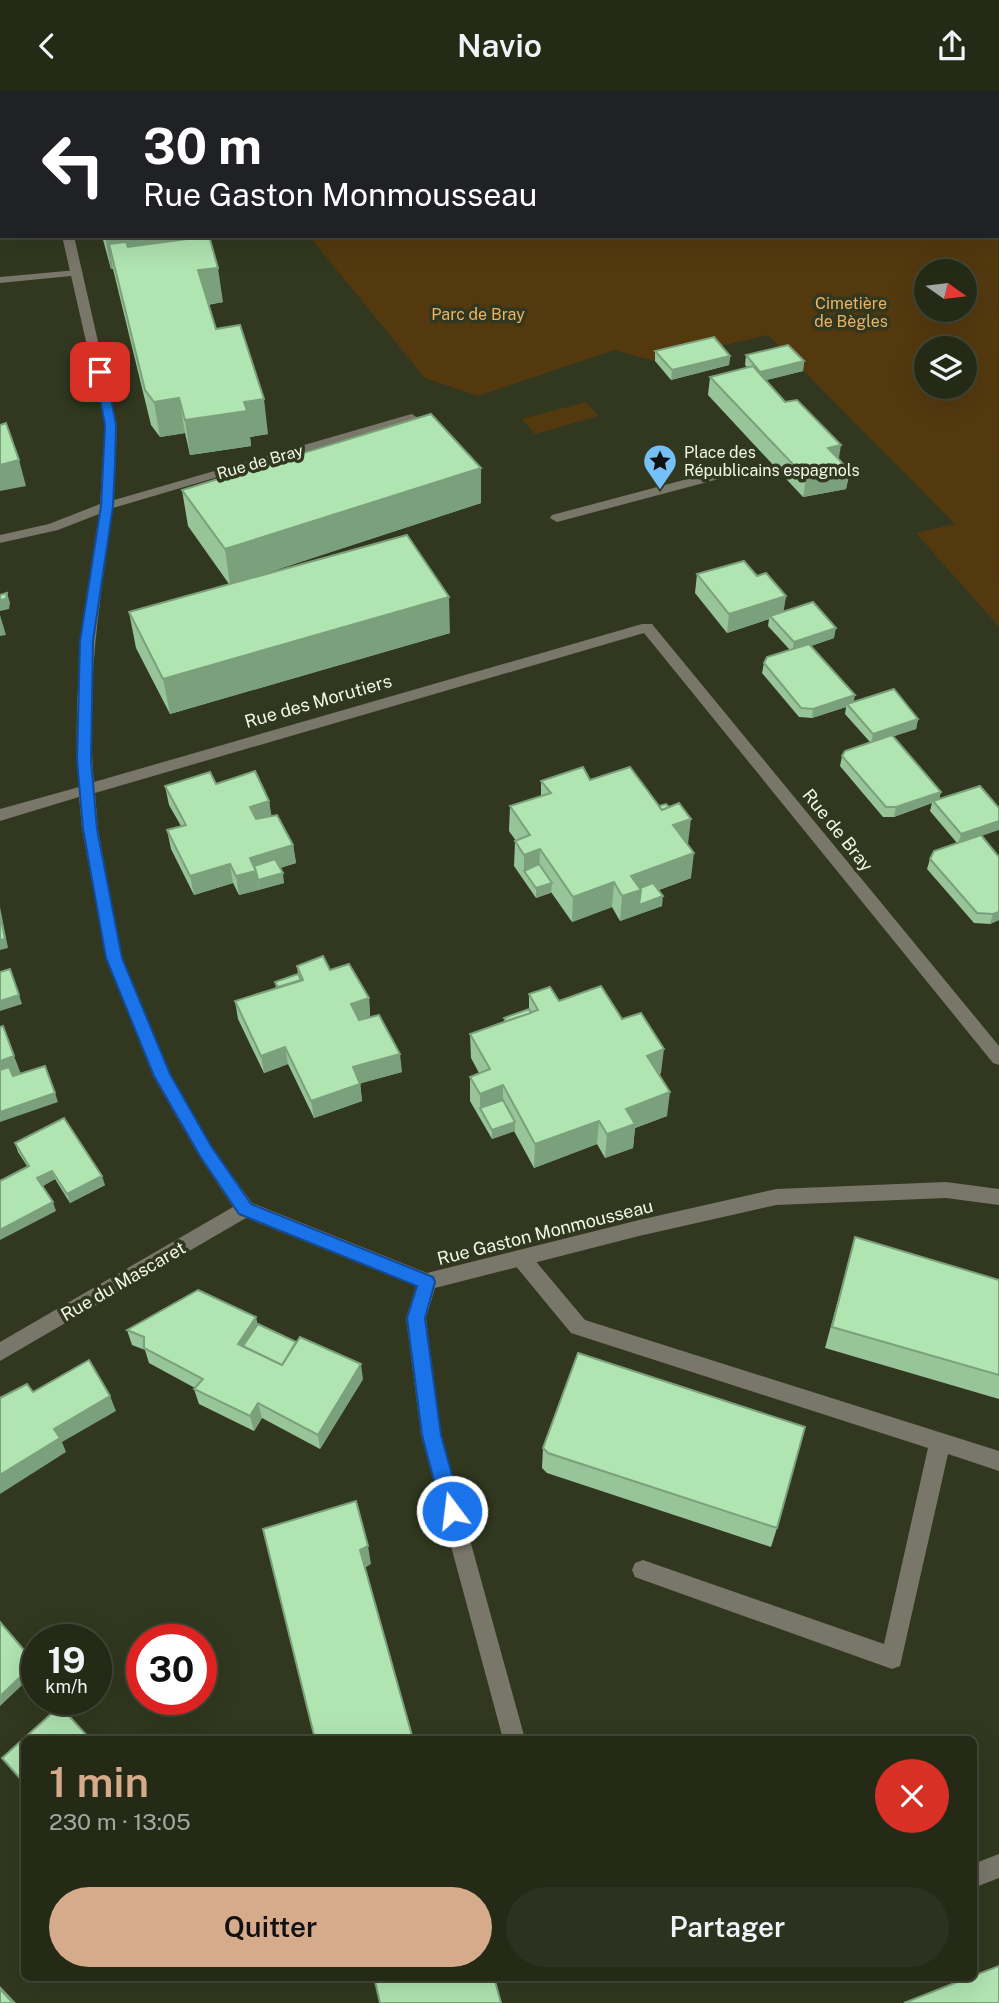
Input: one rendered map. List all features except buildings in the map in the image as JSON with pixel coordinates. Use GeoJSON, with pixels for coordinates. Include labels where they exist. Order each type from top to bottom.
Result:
{"type":"FeatureCollection","features":[{"type":"Feature","properties":{"kind":"street"},"geometry":{"type":"LineString","coordinates":[[68,238],[111,425],[107,506],[87,641],[85,788],[90,829],[114,958],[162,1076],[205,1151],[245,1209]]}},
{"type":"Feature","properties":{"kind":"street"},"geometry":{"type":"LineString","coordinates":[[0,280],[77,273]]}},
{"type":"Feature","properties":{"kind":"street","name":"Rue de Bray"},"geometry":{"type":"LineString","coordinates":[[0,539],[53,527],[107,506],[412,418]]}},
{"type":"Feature","properties":{"kind":"street"},"geometry":{"type":"LineString","coordinates":[[557,517],[740,469]]}},
{"type":"Feature","properties":{"kind":"street","name":"Rue de Bray"},"geometry":{"type":"LineString","coordinates":[[648,627],[999,1058]]}},
{"type":"Feature","properties":{"kind":"street","name":"Rue des Morutiers"},"geometry":{"type":"LineString","coordinates":[[0,815],[85,788],[648,627]]}},
{"type":"Feature","properties":{"kind":"street","name":"Rue Gaston Monmousseau"},"geometry":{"type":"LineString","coordinates":[[245,1209],[426,1282],[776,1197],[946,1190],[999,1197]]}},
{"type":"Feature","properties":{"kind":"street","name":"Rue du Mascaret"},"geometry":{"type":"LineString","coordinates":[[0,1352],[245,1209]]}},
{"type":"Feature","properties":{"kind":"street"},"geometry":{"type":"LineString","coordinates":[[521,1258],[578,1327],[999,1461]]}},
{"type":"Feature","properties":{"kind":"street"},"geometry":{"type":"LineString","coordinates":[[426,1282],[416,1318],[431,1435],[513,1736]]}},
{"type":"Feature","properties":{"kind":"street"},"geometry":{"type":"LineString","coordinates":[[643,1570],[892,1658],[940,1442]]}},
{"type":"Feature","properties":{"kind":"street"},"geometry":{"type":"LineString","coordinates":[[977,1874],[999,1866]]}},
{"type":"Feature","properties":{"kind":"green space","name":"Cimetière de Bègles"},"geometry":{"type":"Polygon","coordinates":[[[311,238],[998,238],[999,627],[916,533],[955,524],[768,335],[655,361],[614,350],[478,396],[425,378],[311,238]]]}},
{"type":"Feature","properties":{"kind":"green space"},"geometry":{"type":"Polygon","coordinates":[[[586,402],[598,416],[535,434],[522,419],[586,402]]]}},
{"type":"Feature","properties":{"kind":"place","name":"Place des Républicains espagnols"},"geometry":{"type":"Point","coordinates":[660,491]}},
{"type":"Feature","properties":{"kind":"route"},"geometry":{"type":"LineString","coordinates":[[100,372],[111,425],[107,506],[87,641],[84,760],[90,829],[114,958],[162,1076],[205,1151],[245,1209],[426,1282],[416,1318],[431,1435],[452,1511]]}},
{"type":"Feature","properties":{"kind":"park label","name":"Parc de Bray"},"geometry":{"type":"Point","coordinates":[478,314]}}]}
